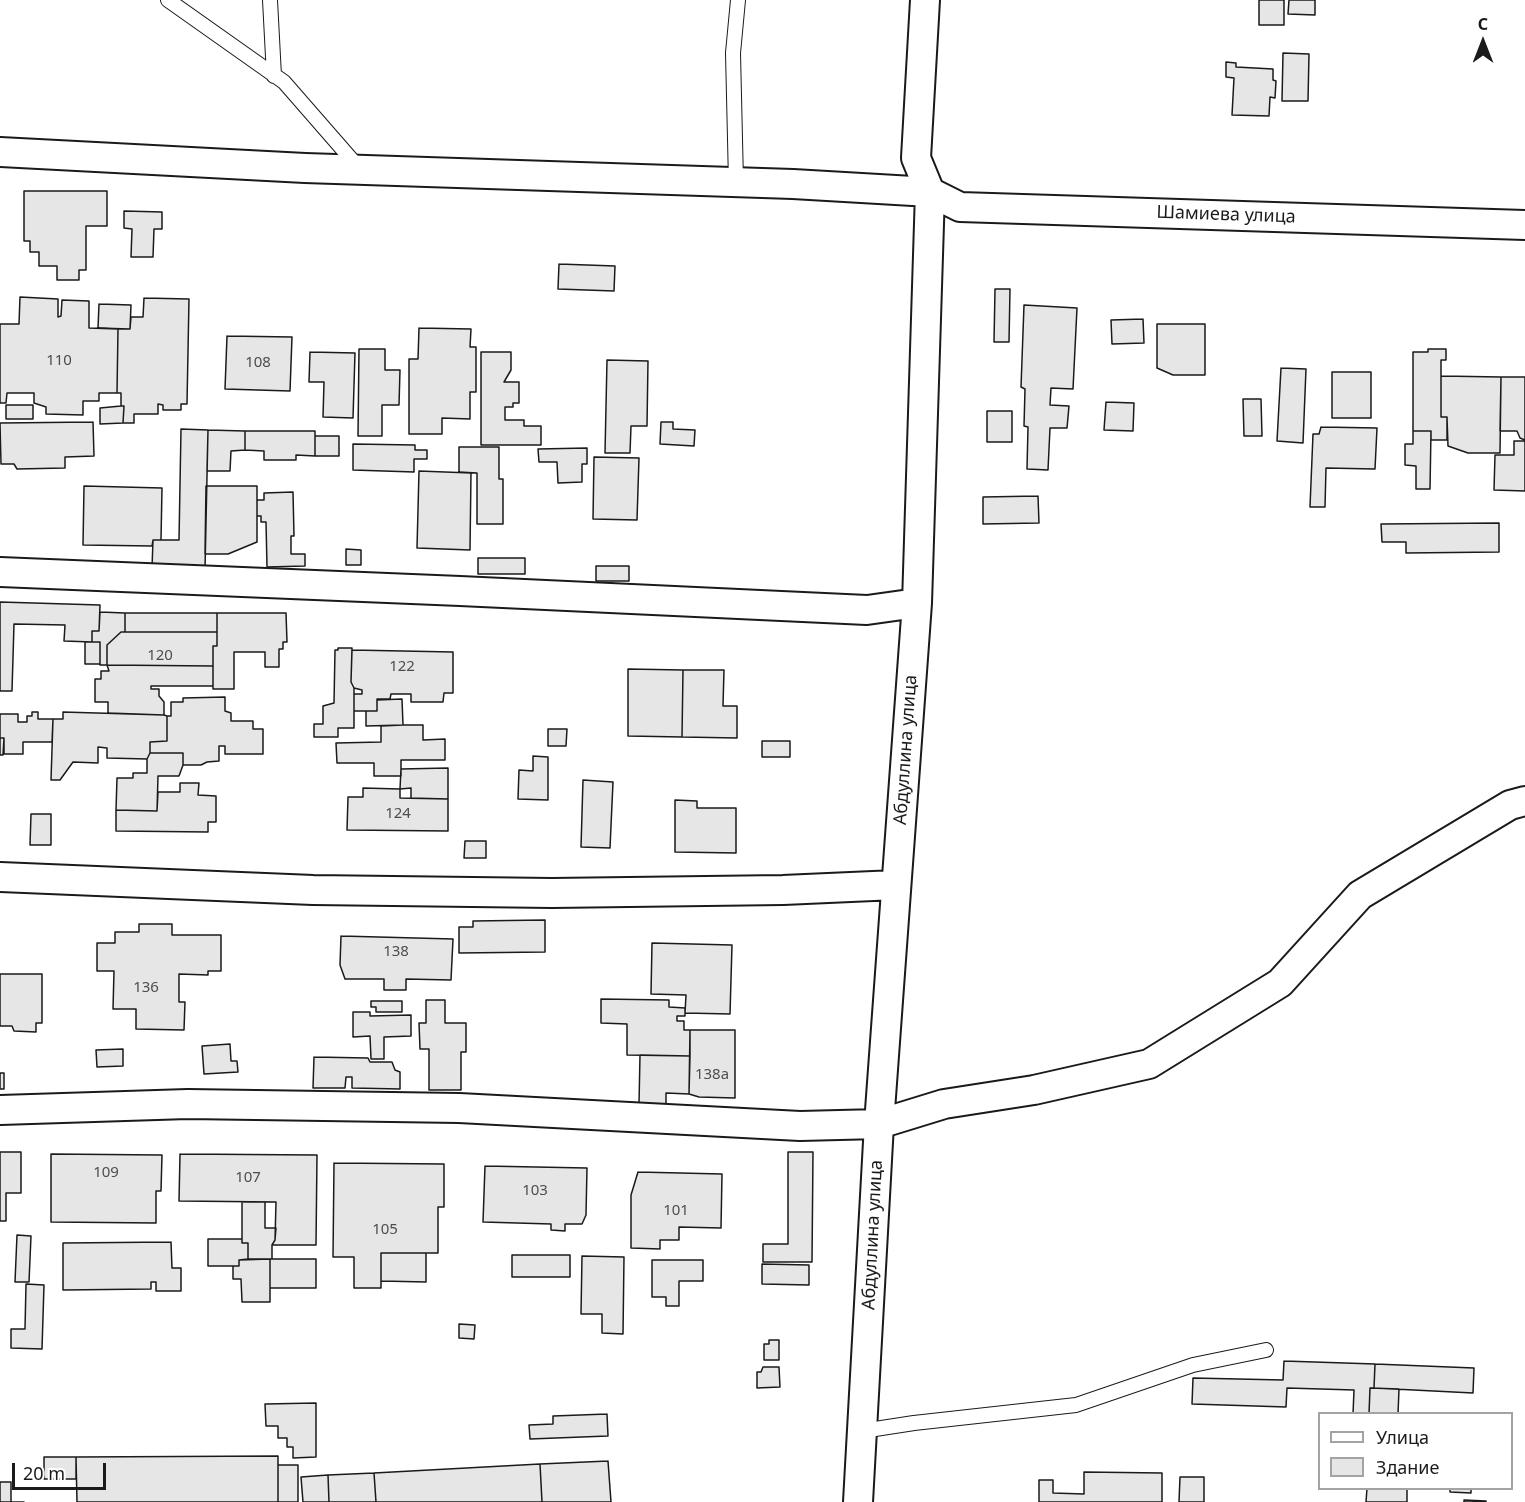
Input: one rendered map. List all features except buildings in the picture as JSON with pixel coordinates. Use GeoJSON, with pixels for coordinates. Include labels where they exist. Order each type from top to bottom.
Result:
{"type":"FeatureCollection","features":[{"type":"Feature","properties":{"kind":"street","name":"Абдуллина улица"},"geometry":{"type":"LineString","coordinates":[[858,1502],[879,1124],[917,603],[930,192],[916,158],[925,0]]}},
{"type":"Feature","properties":{"kind":"street"},"geometry":{"type":"LineString","coordinates":[[0,152],[360,169],[793,184],[930,192]]}},
{"type":"Feature","properties":{"kind":"street","name":"Шамиева улица"},"geometry":{"type":"LineString","coordinates":[[930,192],[960,207],[1525,225]]}},
{"type":"Feature","properties":{"kind":"street"},"geometry":{"type":"LineString","coordinates":[[0,572],[867,610],[917,603]]}},
{"type":"Feature","properties":{"kind":"street"},"geometry":{"type":"LineString","coordinates":[[0,1110],[188,1104],[435,1108],[800,1126],[879,1124],[944,1104],[1034,1090],[1149,1064],[1280,983],[1360,895],[1510,805],[1525,801]]}},
{"type":"Feature","properties":{"kind":"street"},"geometry":{"type":"LineString","coordinates":[[0,877],[312,890],[552,893],[772,890],[896,885]]}},
{"type":"Feature","properties":{"kind":"lane"},"geometry":{"type":"LineString","coordinates":[[168,0],[284,82],[360,169]]}},
{"type":"Feature","properties":{"kind":"lane"},"geometry":{"type":"LineString","coordinates":[[270,0],[274,76]]}},
{"type":"Feature","properties":{"kind":"lane"},"geometry":{"type":"LineString","coordinates":[[736,182],[733,53],[738,0]]}},
{"type":"Feature","properties":{"kind":"lane"},"geometry":{"type":"LineString","coordinates":[[862,1431],[914,1423],[1076,1406],[1193,1365],[1266,1350]]}}]}
